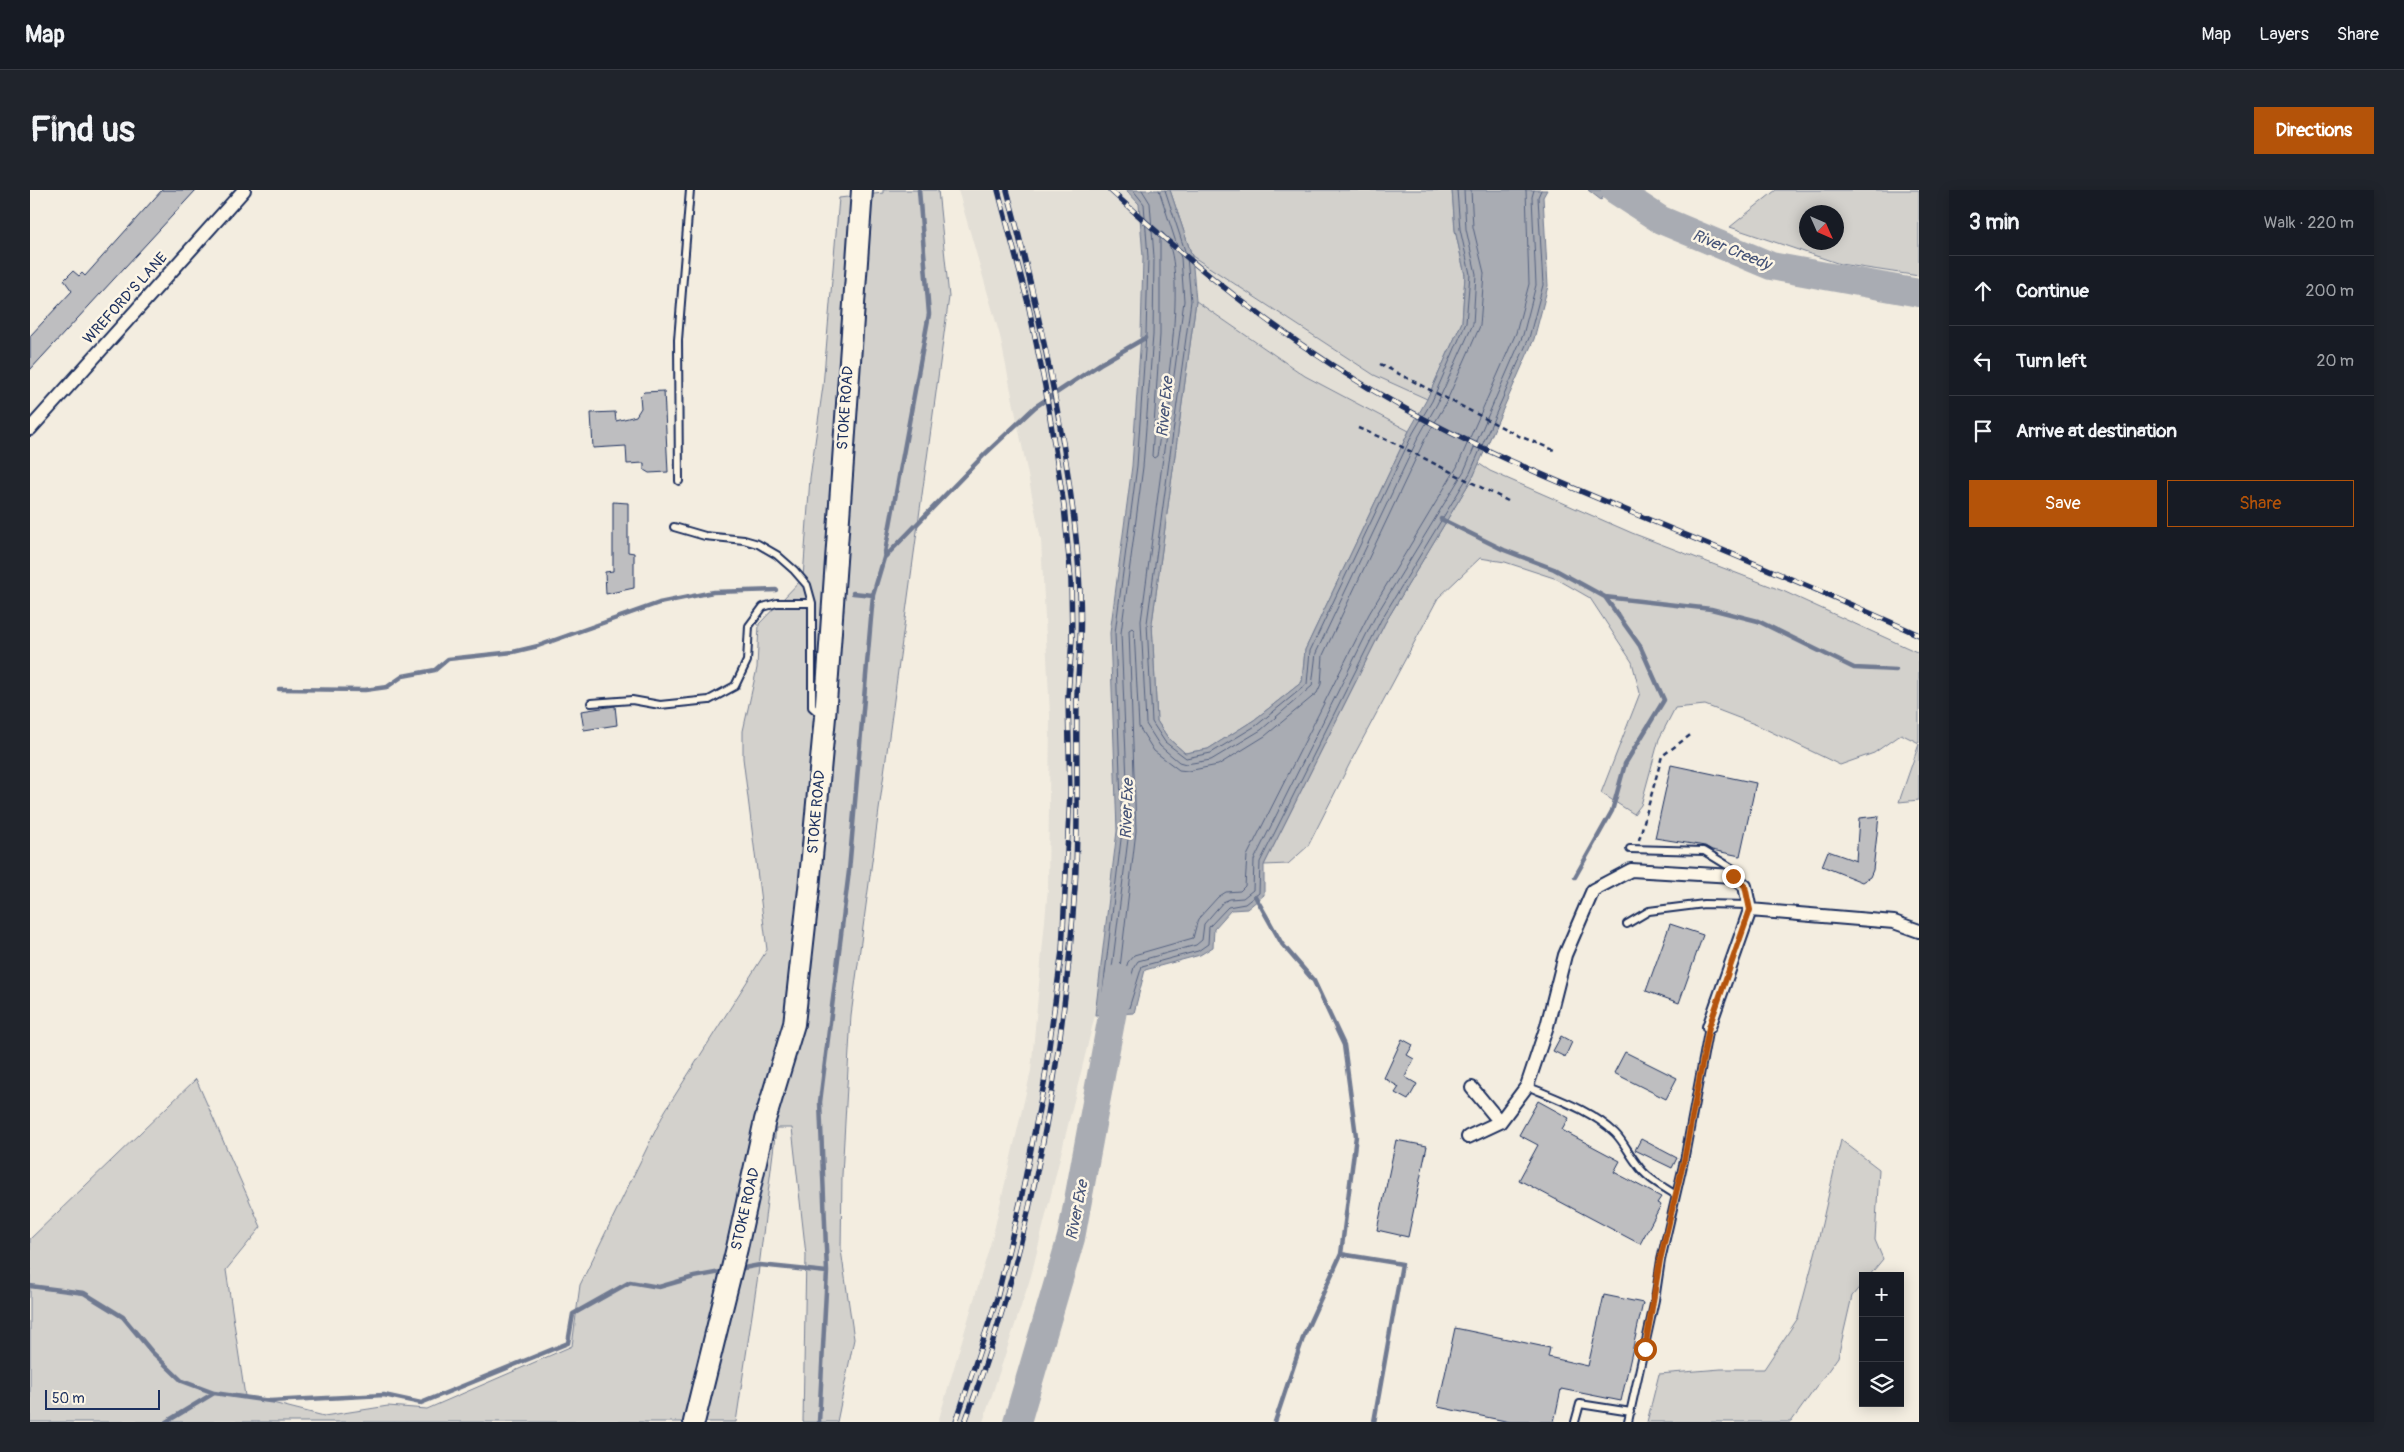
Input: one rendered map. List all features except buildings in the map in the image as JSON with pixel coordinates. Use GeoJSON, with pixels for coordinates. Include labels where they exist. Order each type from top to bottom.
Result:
{"type":"FeatureCollection","features":[{"type":"Feature","properties":{"kind":"main road","name":"STOKE ROAD"},"geometry":{"type":"LineString","coordinates":[[694,1422],[737,1248],[765,1120],[794,1024],[825,717],[862,190]]}},
{"type":"Feature","properties":{"kind":"street","name":"WREFORD'S LANE"},"geometry":{"type":"LineString","coordinates":[[30,429],[244,190]]}},
{"type":"Feature","properties":{"kind":"street"},"geometry":{"type":"LineString","coordinates":[[1468,1137],[1500,1122],[1527,1086],[1547,1026],[1565,955],[1593,890],[1631,870],[1733,876],[1745,886],[1750,908],[1709,1027]]}},
{"type":"Feature","properties":{"kind":"street"},"geometry":{"type":"LineString","coordinates":[[1750,908],[1894,922],[1919,931]]}},
{"type":"Feature","properties":{"kind":"street"},"geometry":{"type":"LineString","coordinates":[[1472,1088],[1500,1122]]}},
{"type":"Feature","properties":{"kind":"lane"},"geometry":{"type":"LineString","coordinates":[[679,481],[678,340],[690,190]]}},
{"type":"Feature","properties":{"kind":"lane"},"geometry":{"type":"LineString","coordinates":[[674,527],[704,536],[744,540],[758,544],[777,555],[807,585],[812,603],[812,707],[825,717]]}},
{"type":"Feature","properties":{"kind":"lane"},"geometry":{"type":"LineString","coordinates":[[591,703],[632,700],[660,705],[709,700],[735,686],[747,660],[749,626],[763,607],[777,603],[812,603]]}},
{"type":"Feature","properties":{"kind":"lane"},"geometry":{"type":"LineString","coordinates":[[1630,849],[1704,851],[1735,870],[1733,876]]}},
{"type":"Feature","properties":{"kind":"lane"},"geometry":{"type":"LineString","coordinates":[[1627,924],[1649,912],[1704,904],[1750,908]]}},
{"type":"Feature","properties":{"kind":"lane"},"geometry":{"type":"LineString","coordinates":[[1628,1422],[1655,1300],[1660,1260],[1676,1195],[1709,1027]]}},
{"type":"Feature","properties":{"kind":"lane"},"geometry":{"type":"LineString","coordinates":[[1527,1086],[1585,1112],[1605,1124],[1623,1142],[1638,1166],[1650,1178],[1676,1195]]}},
{"type":"Feature","properties":{"kind":"lane"},"geometry":{"type":"LineString","coordinates":[[1575,1422],[1580,1404],[1630,1412]]}},
{"type":"Feature","properties":{"kind":"path"},"geometry":{"type":"LineString","coordinates":[[1380,364],[1509,432],[1554,450]]}},
{"type":"Feature","properties":{"kind":"path"},"geometry":{"type":"LineString","coordinates":[[1358,428],[1394,443],[1508,501]]}},
{"type":"Feature","properties":{"kind":"path"},"geometry":{"type":"LineString","coordinates":[[1630,849],[1638,844],[1662,756],[1693,733]]}},
{"type":"Feature","properties":{"kind":"shaded area"},"geometry":{"type":"Polygon","coordinates":[[[883,190],[938,190],[949,297],[851,1015],[842,1175],[841,1250],[854,1339],[837,1422],[803,1422],[806,1255],[792,1128],[776,1128],[758,1275],[736,1422],[30,1422],[30,1239],[196,1079],[261,1227],[226,1270],[245,1396],[324,1416],[388,1406],[427,1409],[572,1346],[580,1285],[665,1111],[767,950],[743,758],[743,731],[757,668],[759,624],[803,578],[810,478],[823,386],[839,198],[883,193],[883,190]]]}},
{"type":"Feature","properties":{"kind":"shaded area"},"geometry":{"type":"Polygon","coordinates":[[[958,190],[1126,190],[1139,204],[1143,257],[1141,335],[1132,466],[1110,633],[1117,831],[1095,1015],[1031,1276],[983,1422],[938,1422],[993,1235],[1031,1071],[1048,888],[1050,716],[1041,540],[1000,336],[958,190]]]}},
{"type":"Feature","properties":{"kind":"shaded area"},"geometry":{"type":"Polygon","coordinates":[[[1170,190],[1452,190],[1455,230],[1465,275],[1462,322],[1427,399],[1374,375],[1192,256],[1170,190]]]}},
{"type":"Feature","properties":{"kind":"shaded area"},"geometry":{"type":"Polygon","coordinates":[[[1776,190],[1919,190],[1919,276],[1840,264],[1730,227],[1776,190]]]}},
{"type":"Feature","properties":{"kind":"shaded area"},"geometry":{"type":"Polygon","coordinates":[[[1192,256],[1374,375],[1427,399],[1409,431],[1305,376],[1196,301],[1192,256]]]}},
{"type":"Feature","properties":{"kind":"shaded area"},"geometry":{"type":"Polygon","coordinates":[[[1196,301],[1305,376],[1409,431],[1305,650],[1302,682],[1254,720],[1208,749],[1185,753],[1168,738],[1157,721],[1152,623],[1196,301]]]}},
{"type":"Feature","properties":{"kind":"shaded area"},"geometry":{"type":"Polygon","coordinates":[[[1478,463],[1490,471],[1632,533],[1783,591],[1919,653],[1919,743],[1901,734],[1874,753],[1840,765],[1757,725],[1705,705],[1675,708],[1659,739],[1641,805],[1634,814],[1601,793],[1640,693],[1632,662],[1590,598],[1557,579],[1505,562],[1480,558],[1438,598],[1308,846],[1288,864],[1264,865],[1385,623],[1474,475],[1478,463]]]}},
{"type":"Feature","properties":{"kind":"shaded area"},"geometry":{"type":"Polygon","coordinates":[[[1919,744],[1919,800],[1899,802],[1919,744]]]}},
{"type":"Feature","properties":{"kind":"shaded area"},"geometry":{"type":"Polygon","coordinates":[[[1841,1140],[1879,1169],[1875,1240],[1883,1259],[1872,1272],[1859,1272],[1859,1288],[1852,1296],[1838,1357],[1791,1422],[1647,1422],[1659,1374],[1721,1369],[1764,1369],[1798,1318],[1816,1250],[1841,1140]]]}},
{"type":"Feature","properties":{"kind":"water"},"geometry":{"type":"Polygon","coordinates":[[[1126,190],[1170,190],[1192,256],[1196,301],[1152,623],[1157,721],[1168,738],[1185,753],[1208,749],[1254,720],[1302,682],[1305,650],[1409,431],[1427,399],[1462,322],[1465,275],[1455,230],[1452,190],[1547,190],[1543,197],[1548,286],[1534,339],[1474,475],[1385,623],[1264,865],[1264,895],[1247,909],[1231,910],[1214,929],[1213,947],[1200,955],[1145,970],[1134,1013],[1095,1015],[1117,831],[1110,633],[1132,466],[1141,335],[1143,257],[1139,204],[1126,190]]]}},
{"type":"Feature","properties":{"kind":"water"},"geometry":{"type":"Polygon","coordinates":[[[1588,190],[1608,190],[1601,200],[1588,190]]]}},
{"type":"Feature","properties":{"kind":"waterway"},"geometry":{"type":"LineString","coordinates":[[819,1422],[827,1272],[820,1102],[849,871],[873,595],[884,558],[929,314],[919,190]]}},
{"type":"Feature","properties":{"kind":"waterway","name":"River Creedy"},"geometry":{"type":"LineString","coordinates":[[1615,190],[1661,220],[1771,266],[1919,293]]}},
{"type":"Feature","properties":{"kind":"waterway"},"geometry":{"type":"LineString","coordinates":[[885,557],[984,455],[1035,407],[1100,364],[1145,338]]}},
{"type":"Feature","properties":{"kind":"waterway"},"geometry":{"type":"LineString","coordinates":[[1441,519],[1504,550],[1554,569],[1605,597],[1640,646],[1664,700],[1625,764],[1612,811],[1575,877]]}},
{"type":"Feature","properties":{"kind":"waterway"},"geometry":{"type":"LineString","coordinates":[[279,689],[365,690],[387,687],[403,676],[435,670],[448,659],[513,652],[538,646],[659,603],[713,592],[776,590]]}},
{"type":"Feature","properties":{"kind":"waterway"},"geometry":{"type":"LineString","coordinates":[[853,593],[873,595]]}},
{"type":"Feature","properties":{"kind":"waterway"},"geometry":{"type":"LineString","coordinates":[[1605,597],[1711,609],[1758,621],[1854,668],[1896,670]]}},
{"type":"Feature","properties":{"kind":"waterway"},"geometry":{"type":"LineString","coordinates":[[1255,896],[1282,944],[1314,981],[1344,1045],[1356,1136],[1341,1254],[1304,1335],[1275,1422]]}},
{"type":"Feature","properties":{"kind":"waterway","name":"River Exe"},"geometry":{"type":"LineString","coordinates":[[1017,1422],[1071,1238],[1119,978]]}},
{"type":"Feature","properties":{"kind":"waterway"},"geometry":{"type":"LineString","coordinates":[[1341,1254],[1402,1264],[1374,1422]]}},
{"type":"Feature","properties":{"kind":"waterway"},"geometry":{"type":"LineString","coordinates":[[738,1269],[760,1265],[827,1272]]}},
{"type":"Feature","properties":{"kind":"waterway"},"geometry":{"type":"LineString","coordinates":[[166,1422],[214,1393],[270,1401],[384,1395],[421,1403],[568,1343],[573,1314],[630,1282],[659,1287],[694,1277],[726,1271]]}},
{"type":"Feature","properties":{"kind":"waterway"},"geometry":{"type":"LineString","coordinates":[[30,1286],[84,1293],[123,1317],[152,1352],[182,1381],[214,1393]]}},
{"type":"Feature","properties":{"kind":"railway"},"geometry":{"type":"LineString","coordinates":[[956,1422],[997,1298],[1021,1199],[1044,1084],[1062,951],[1070,794],[1068,696],[1072,639],[1071,580],[1064,506],[1045,386],[1028,303],[998,190]]}},
{"type":"Feature","properties":{"kind":"railway"},"geometry":{"type":"LineString","coordinates":[[965,1422],[988,1358],[1008,1292],[1040,1159],[1062,1023],[1076,863],[1077,699],[1080,649],[1080,590],[1076,538],[1053,385],[1027,268],[1007,190]]}},
{"type":"Feature","properties":{"kind":"railway"},"geometry":{"type":"LineString","coordinates":[[1110,190],[1214,279],[1286,334],[1362,384],[1402,407],[1480,447],[1533,471],[1919,635]]}},
{"type":"Feature","properties":{"kind":"route"},"geometry":{"type":"LineString","coordinates":[[1645,1349],[1655,1300],[1660,1260],[1684,1160],[1709,1027],[1750,910],[1745,886],[1733,876]]}}]}
